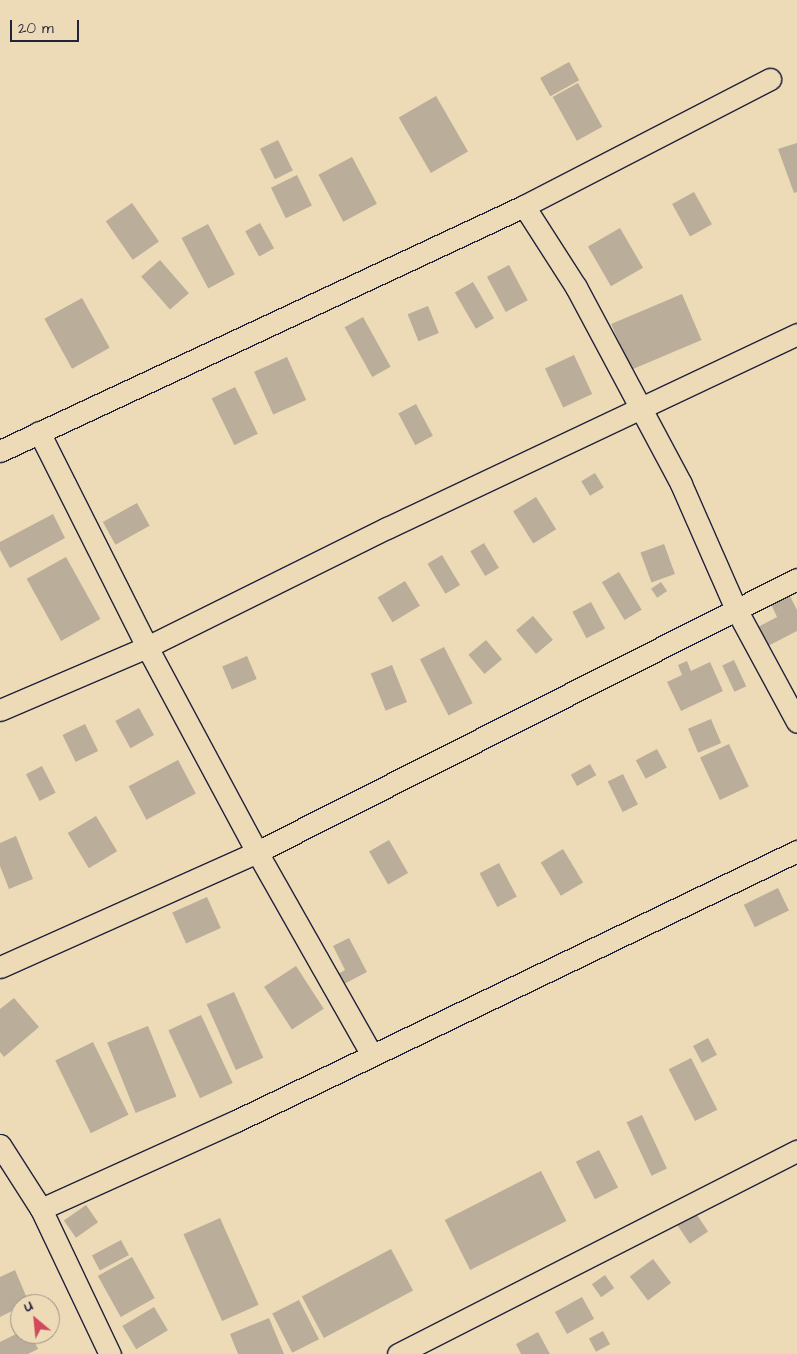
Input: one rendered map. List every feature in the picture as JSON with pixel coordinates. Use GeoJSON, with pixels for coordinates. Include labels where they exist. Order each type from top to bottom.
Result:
{"type":"FeatureCollection","features":[{"type":"Feature","properties":{"kind":"street"},"geometry":{"type":"LineString","coordinates":[[0,451],[524,206],[770,80]]}},
{"type":"Feature","properties":{"kind":"street"},"geometry":{"type":"LineString","coordinates":[[524,206],[576,287],[680,484],[736,609],[797,722]]}},
{"type":"Feature","properties":{"kind":"street"},"geometry":{"type":"LineString","coordinates":[[0,710],[147,647],[639,408],[797,334]]}},
{"type":"Feature","properties":{"kind":"street"},"geometry":{"type":"LineString","coordinates":[[39,432],[147,647],[257,852],[372,1055]]}},
{"type":"Feature","properties":{"kind":"street"},"geometry":{"type":"LineString","coordinates":[[0,967],[257,852],[797,579]]}},
{"type":"Feature","properties":{"kind":"street"},"geometry":{"type":"LineString","coordinates":[[40,1209],[372,1055],[797,851]]}},
{"type":"Feature","properties":{"kind":"street"},"geometry":{"type":"LineString","coordinates":[[0,1145],[40,1209],[110,1354]]}},
{"type":"Feature","properties":{"kind":"street"},"geometry":{"type":"LineString","coordinates":[[398,1354],[797,1151]]}},
{"type":"Feature","properties":{"kind":"building"},"geometry":{"type":"Polygon","coordinates":[[[569,62],[579,80],[550,96],[540,78],[569,62]]]}},
{"type":"Feature","properties":{"kind":"building"},"geometry":{"type":"Polygon","coordinates":[[[578,83],[602,127],[577,141],[553,97],[578,83]]]}},
{"type":"Feature","properties":{"kind":"building"},"geometry":{"type":"Polygon","coordinates":[[[436,96],[468,151],[431,173],[399,118],[436,96]]]}},
{"type":"Feature","properties":{"kind":"building"},"geometry":{"type":"Polygon","coordinates":[[[278,140],[293,171],[275,179],[260,149],[278,140]]]}},
{"type":"Feature","properties":{"kind":"building"},"geometry":{"type":"Polygon","coordinates":[[[797,143],[797,192],[794,193],[778,149],[797,143]]]}},
{"type":"Feature","properties":{"kind":"building"},"geometry":{"type":"Polygon","coordinates":[[[352,157],[377,204],[343,222],[318,175],[352,157]]]}},
{"type":"Feature","properties":{"kind":"building"},"geometry":{"type":"Polygon","coordinates":[[[297,175],[312,206],[286,218],[271,188],[297,175]]]}},
{"type":"Feature","properties":{"kind":"building"},"geometry":{"type":"Polygon","coordinates":[[[694,192],[712,224],[690,236],[672,204],[694,192]]]}},
{"type":"Feature","properties":{"kind":"building"},"geometry":{"type":"Polygon","coordinates":[[[132,203],[159,242],[133,260],[106,221],[132,203]]]}},
{"type":"Feature","properties":{"kind":"building"},"geometry":{"type":"Polygon","coordinates":[[[260,223],[274,248],[259,257],[245,231],[260,223]]]}},
{"type":"Feature","properties":{"kind":"building"},"geometry":{"type":"Polygon","coordinates":[[[208,224],[235,274],[208,288],[182,238],[208,224]]]}},
{"type":"Feature","properties":{"kind":"building"},"geometry":{"type":"Polygon","coordinates":[[[620,228],[643,268],[611,286],[588,246],[620,228]]]}},
{"type":"Feature","properties":{"kind":"building"},"geometry":{"type":"Polygon","coordinates":[[[160,260],[189,293],[170,310],[141,276],[160,260]]]}},
{"type":"Feature","properties":{"kind":"building"},"geometry":{"type":"Polygon","coordinates":[[[509,265],[528,300],[506,312],[487,277],[509,265]]]}},
{"type":"Feature","properties":{"kind":"building"},"geometry":{"type":"Polygon","coordinates":[[[473,282],[494,318],[476,329],[455,292],[473,282]]]}},
{"type":"Feature","properties":{"kind":"building"},"geometry":{"type":"Polygon","coordinates":[[[682,294],[702,340],[631,370],[611,324],[682,294]]]}},
{"type":"Feature","properties":{"kind":"building"},"geometry":{"type":"Polygon","coordinates":[[[82,298],[110,348],[72,369],[44,319],[82,298]]]}},
{"type":"Feature","properties":{"kind":"building"},"geometry":{"type":"Polygon","coordinates":[[[428,306],[439,333],[418,341],[408,314],[428,306]]]}},
{"type":"Feature","properties":{"kind":"building"},"geometry":{"type":"Polygon","coordinates":[[[363,317],[391,367],[372,377],[345,327],[363,317]]]}},
{"type":"Feature","properties":{"kind":"building"},"geometry":{"type":"Polygon","coordinates":[[[574,355],[592,394],[563,407],[545,369],[574,355]]]}},
{"type":"Feature","properties":{"kind":"building"},"geometry":{"type":"Polygon","coordinates":[[[287,357],[306,400],[273,415],[254,372],[287,357]]]}},
{"type":"Feature","properties":{"kind":"building"},"geometry":{"type":"Polygon","coordinates":[[[235,387],[258,434],[234,445],[212,398],[235,387]]]}},
{"type":"Feature","properties":{"kind":"building"},"geometry":{"type":"Polygon","coordinates":[[[416,404],[433,436],[415,445],[398,413],[416,404]]]}},
{"type":"Feature","properties":{"kind":"building"},"geometry":{"type":"Polygon","coordinates":[[[595,473],[604,488],[590,496],[581,481],[595,473]]]}},
{"type":"Feature","properties":{"kind":"building"},"geometry":{"type":"Polygon","coordinates":[[[536,497],[556,529],[533,544],[513,511],[536,497]]]}},
{"type":"Feature","properties":{"kind":"building"},"geometry":{"type":"Polygon","coordinates":[[[137,503],[150,526],[115,545],[103,522],[137,503]]]}},
{"type":"Feature","properties":{"kind":"building"},"geometry":{"type":"Polygon","coordinates":[[[53,514],[65,538],[10,568],[0,550],[0,542],[53,514]]]}},
{"type":"Feature","properties":{"kind":"building"},"geometry":{"type":"Polygon","coordinates":[[[484,543],[499,568],[485,576],[470,551],[484,543]]]}},
{"type":"Feature","properties":{"kind":"building"},"geometry":{"type":"Polygon","coordinates":[[[664,544],[675,574],[651,583],[641,553],[664,544]]]}},
{"type":"Feature","properties":{"kind":"building"},"geometry":{"type":"Polygon","coordinates":[[[442,555],[460,585],[445,594],[427,564],[442,555]]]}},
{"type":"Feature","properties":{"kind":"building"},"geometry":{"type":"Polygon","coordinates":[[[66,557],[100,619],[61,641],[27,579],[66,557]]]}},
{"type":"Feature","properties":{"kind":"building"},"geometry":{"type":"Polygon","coordinates":[[[619,572],[642,610],[625,620],[602,582],[619,572]]]}},
{"type":"Feature","properties":{"kind":"building"},"geometry":{"type":"Polygon","coordinates":[[[405,581],[420,606],[393,622],[378,597],[405,581]]]}},
{"type":"Feature","properties":{"kind":"building"},"geometry":{"type":"Polygon","coordinates":[[[661,582],[667,591],[657,598],[651,589],[661,582]]]}},
{"type":"Feature","properties":{"kind":"building"},"geometry":{"type":"Polygon","coordinates":[[[789,594],[797,610],[797,631],[768,646],[758,627],[777,617],[771,604],[789,594]]]}},
{"type":"Feature","properties":{"kind":"building"},"geometry":{"type":"Polygon","coordinates":[[[591,602],[605,628],[587,638],[572,612],[591,602]]]}},
{"type":"Feature","properties":{"kind":"building"},"geometry":{"type":"Polygon","coordinates":[[[533,616],[553,640],[536,654],[516,630],[533,616]]]}},
{"type":"Feature","properties":{"kind":"building"},"geometry":{"type":"Polygon","coordinates":[[[486,640],[502,659],[484,674],[468,655],[486,640]]]}},
{"type":"Feature","properties":{"kind":"building"},"geometry":{"type":"Polygon","coordinates":[[[444,647],[473,703],[449,715],[420,659],[444,647]]]}},
{"type":"Feature","properties":{"kind":"building"},"geometry":{"type":"Polygon","coordinates":[[[247,656],[257,679],[232,690],[222,667],[247,656]]]}},
{"type":"Feature","properties":{"kind":"building"},"geometry":{"type":"Polygon","coordinates":[[[734,660],[746,686],[734,692],[722,665],[734,660]]]}},
{"type":"Feature","properties":{"kind":"building"},"geometry":{"type":"Polygon","coordinates":[[[687,661],[691,671],[710,662],[723,691],[681,711],[667,682],[682,675],[678,665],[687,661]]]}},
{"type":"Feature","properties":{"kind":"building"},"geometry":{"type":"Polygon","coordinates":[[[392,665],[407,702],[386,711],[371,674],[392,665]]]}},
{"type":"Feature","properties":{"kind":"building"},"geometry":{"type":"Polygon","coordinates":[[[139,708],[154,735],[130,748],[115,721],[139,708]]]}},
{"type":"Feature","properties":{"kind":"building"},"geometry":{"type":"Polygon","coordinates":[[[711,719],[721,743],[698,753],[688,729],[711,719]]]}},
{"type":"Feature","properties":{"kind":"building"},"geometry":{"type":"Polygon","coordinates":[[[85,724],[98,751],[76,762],[63,735],[85,724]]]}},
{"type":"Feature","properties":{"kind":"building"},"geometry":{"type":"Polygon","coordinates":[[[729,744],[749,787],[720,800],[700,758],[729,744]]]}},
{"type":"Feature","properties":{"kind":"building"},"geometry":{"type":"Polygon","coordinates":[[[657,749],[667,768],[646,779],[636,760],[657,749]]]}},
{"type":"Feature","properties":{"kind":"building"},"geometry":{"type":"Polygon","coordinates":[[[178,760],[196,794],[146,820],[129,786],[178,760]]]}},
{"type":"Feature","properties":{"kind":"building"},"geometry":{"type":"Polygon","coordinates":[[[590,764],[596,775],[577,786],[571,775],[590,764]]]}},
{"type":"Feature","properties":{"kind":"building"},"geometry":{"type":"Polygon","coordinates":[[[42,766],[56,793],[40,801],[26,774],[42,766]]]}},
{"type":"Feature","properties":{"kind":"building"},"geometry":{"type":"Polygon","coordinates":[[[623,774],[638,805],[623,812],[608,781],[623,774]]]}},
{"type":"Feature","properties":{"kind":"building"},"geometry":{"type":"Polygon","coordinates":[[[96,816],[117,851],[89,868],[68,833],[96,816]]]}},
{"type":"Feature","properties":{"kind":"building"},"geometry":{"type":"Polygon","coordinates":[[[16,836],[33,879],[9,889],[0,866],[0,843],[16,836]]]}},
{"type":"Feature","properties":{"kind":"building"},"geometry":{"type":"Polygon","coordinates":[[[389,840],[408,873],[388,884],[369,852],[389,840]]]}},
{"type":"Feature","properties":{"kind":"building"},"geometry":{"type":"Polygon","coordinates":[[[563,849],[583,882],[561,896],[541,862],[563,849]]]}},
{"type":"Feature","properties":{"kind":"building"},"geometry":{"type":"Polygon","coordinates":[[[499,863],[517,897],[497,907],[480,873],[499,863]]]}},
{"type":"Feature","properties":{"kind":"building"},"geometry":{"type":"Polygon","coordinates":[[[778,888],[789,910],[755,927],[744,905],[778,888]]]}},
{"type":"Feature","properties":{"kind":"building"},"geometry":{"type":"Polygon","coordinates":[[[207,897],[221,928],[186,944],[172,912],[207,897]]]}},
{"type":"Feature","properties":{"kind":"building"},"geometry":{"type":"Polygon","coordinates":[[[349,938],[367,972],[344,984],[338,974],[345,970],[333,946],[349,938]]]}},
{"type":"Feature","properties":{"kind":"building"},"geometry":{"type":"Polygon","coordinates":[[[296,966],[324,1009],[292,1029],[264,987],[296,966]]]}},
{"type":"Feature","properties":{"kind":"building"},"geometry":{"type":"Polygon","coordinates":[[[234,992],[263,1058],[236,1070],[207,1004],[234,992]]]}},
{"type":"Feature","properties":{"kind":"building"},"geometry":{"type":"Polygon","coordinates":[[[14,998],[39,1027],[4,1057],[0,1052],[0,1009],[14,998]]]}},
{"type":"Feature","properties":{"kind":"building"},"geometry":{"type":"Polygon","coordinates":[[[201,1015],[233,1083],[200,1098],[168,1030],[201,1015]]]}},
{"type":"Feature","properties":{"kind":"building"},"geometry":{"type":"Polygon","coordinates":[[[148,1026],[176,1096],[136,1113],[107,1042],[148,1026]]]}},
{"type":"Feature","properties":{"kind":"building"},"geometry":{"type":"Polygon","coordinates":[[[708,1038],[717,1055],[702,1063],[693,1046],[708,1038]]]}},
{"type":"Feature","properties":{"kind":"building"},"geometry":{"type":"Polygon","coordinates":[[[93,1042],[129,1115],[91,1133],[55,1060],[93,1042]]]}},
{"type":"Feature","properties":{"kind":"building"},"geometry":{"type":"Polygon","coordinates":[[[691,1058],[717,1110],[695,1121],[669,1069],[691,1058]]]}},
{"type":"Feature","properties":{"kind":"building"},"geometry":{"type":"Polygon","coordinates":[[[642,1115],[667,1168],[652,1176],[627,1122],[642,1115]]]}},
{"type":"Feature","properties":{"kind":"building"},"geometry":{"type":"Polygon","coordinates":[[[599,1150],[618,1187],[595,1199],[576,1162],[599,1150]]]}},
{"type":"Feature","properties":{"kind":"building"},"geometry":{"type":"Polygon","coordinates":[[[541,1171],[566,1221],[470,1270],[445,1220],[541,1171]]]}},
{"type":"Feature","properties":{"kind":"building"},"geometry":{"type":"Polygon","coordinates":[[[86,1205],[98,1222],[76,1238],[64,1220],[86,1205]]]}},
{"type":"Feature","properties":{"kind":"building"},"geometry":{"type":"Polygon","coordinates":[[[693,1209],[708,1231],[690,1244],[675,1221],[693,1209]]]}},
{"type":"Feature","properties":{"kind":"building"},"geometry":{"type":"Polygon","coordinates":[[[220,1218],[259,1305],[222,1321],[183,1234],[220,1218]]]}},
{"type":"Feature","properties":{"kind":"building"},"geometry":{"type":"Polygon","coordinates":[[[121,1240],[129,1255],[100,1271],[92,1255],[121,1240]]]}},
{"type":"Feature","properties":{"kind":"building"},"geometry":{"type":"Polygon","coordinates":[[[391,1249],[413,1290],[324,1338],[302,1296],[391,1249]]]}},
{"type":"Feature","properties":{"kind":"building"},"geometry":{"type":"Polygon","coordinates":[[[132,1257],[155,1298],[121,1317],[98,1276],[132,1257]]]}},
{"type":"Feature","properties":{"kind":"building"},"geometry":{"type":"Polygon","coordinates":[[[653,1259],[671,1283],[648,1300],[630,1276],[653,1259]]]}},
{"type":"Feature","properties":{"kind":"building"},"geometry":{"type":"Polygon","coordinates":[[[15,1270],[25,1294],[10,1294],[10,1312],[0,1317],[0,1277],[15,1270]]]}},
{"type":"Feature","properties":{"kind":"building"},"geometry":{"type":"Polygon","coordinates":[[[605,1275],[614,1288],[601,1297],[592,1284],[605,1275]]]}},
{"type":"Feature","properties":{"kind":"building"},"geometry":{"type":"Polygon","coordinates":[[[582,1297],[594,1319],[567,1334],[555,1312],[582,1297]]]}},
{"type":"Feature","properties":{"kind":"building"},"geometry":{"type":"Polygon","coordinates":[[[299,1300],[319,1339],[292,1353],[272,1314],[299,1300]]]}},
{"type":"Feature","properties":{"kind":"building"},"geometry":{"type":"Polygon","coordinates":[[[154,1307],[168,1330],[136,1349],[122,1326],[154,1307]]]}},
{"type":"Feature","properties":{"kind":"building"},"geometry":{"type":"Polygon","coordinates":[[[269,1318],[284,1354],[238,1354],[230,1334],[269,1318]]]}},
{"type":"Feature","properties":{"kind":"building"},"geometry":{"type":"Polygon","coordinates":[[[603,1331],[610,1344],[596,1352],[589,1339],[603,1331]]]}},
{"type":"Feature","properties":{"kind":"building"},"geometry":{"type":"Polygon","coordinates":[[[538,1332],[550,1354],[521,1354],[516,1344],[538,1332]]]}},
{"type":"Feature","properties":{"kind":"building"},"geometry":{"type":"Polygon","coordinates":[[[10,1337],[10,1344],[36,1344],[38,1349],[28,1354],[0,1354],[0,1342],[10,1337]]]}}]}
